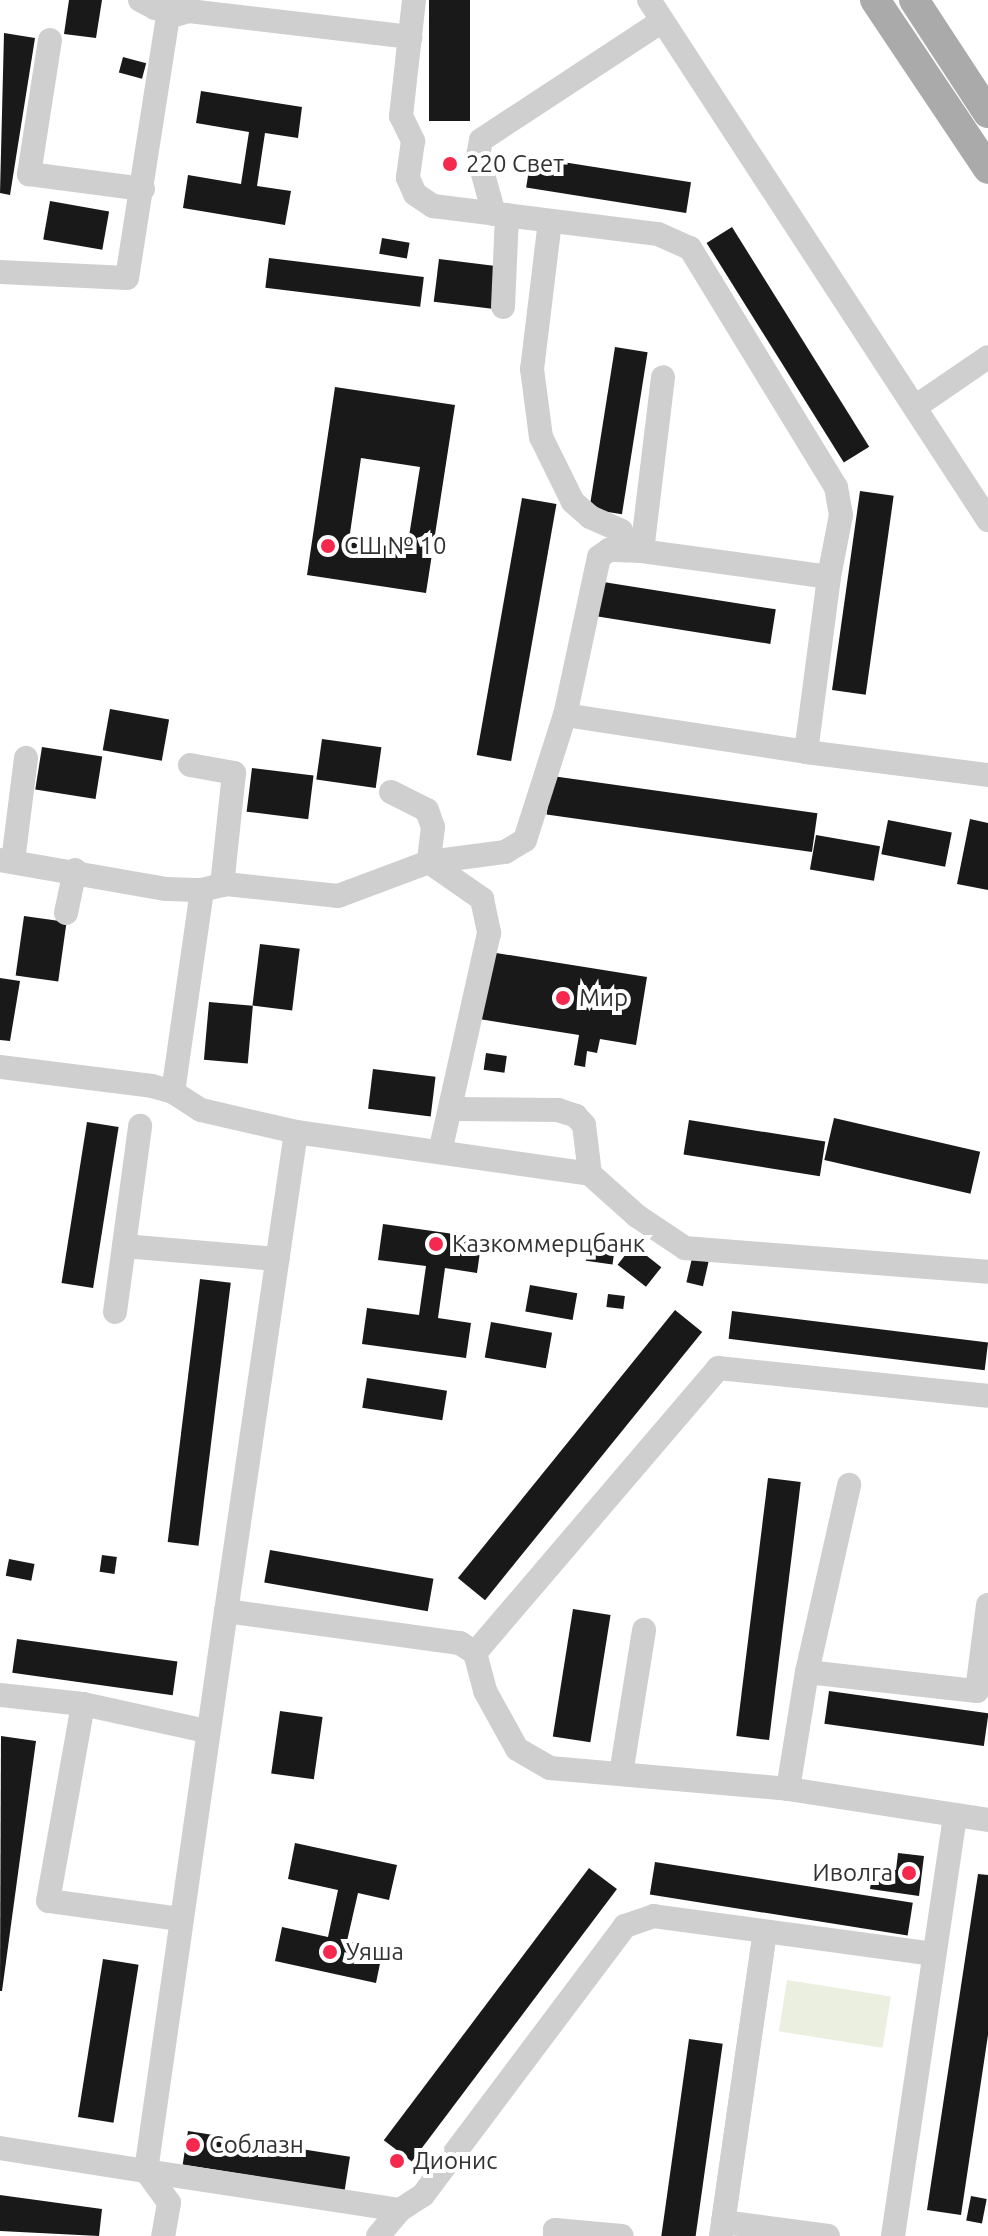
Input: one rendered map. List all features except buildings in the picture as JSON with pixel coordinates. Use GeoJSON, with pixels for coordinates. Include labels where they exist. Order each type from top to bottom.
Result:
{"type":"FeatureCollection","features":[{"type":"Feature","properties":{"kind":"main road"},"geometry":{"type":"LineString","coordinates":[[875,0],[988,169]]}},
{"type":"Feature","properties":{"kind":"main road"},"geometry":{"type":"LineString","coordinates":[[914,0],[988,113]]}},
{"type":"Feature","properties":{"kind":"street"},"geometry":{"type":"LineString","coordinates":[[140,0],[155,8],[184,4],[410,37]]}},
{"type":"Feature","properties":{"kind":"street"},"geometry":{"type":"LineString","coordinates":[[414,0],[401,116],[413,141],[408,178],[415,194],[433,206],[658,234],[690,248],[836,487],[841,515],[829,577],[806,752]]}},
{"type":"Feature","properties":{"kind":"street"},"geometry":{"type":"LineString","coordinates":[[0,272],[127,278],[168,17],[184,4]]}},
{"type":"Feature","properties":{"kind":"street"},"geometry":{"type":"LineString","coordinates":[[503,307],[500,215],[478,156],[481,140],[656,10],[988,520]]}},
{"type":"Feature","properties":{"kind":"street"},"geometry":{"type":"LineString","coordinates":[[50,40],[29,174],[143,189]]}},
{"type":"Feature","properties":{"kind":"street"},"geometry":{"type":"LineString","coordinates":[[550,221],[532,369],[541,437],[573,502],[590,517],[621,531],[634,550]]}},
{"type":"Feature","properties":{"kind":"street"},"geometry":{"type":"LineString","coordinates":[[915,407],[988,357]]}},
{"type":"Feature","properties":{"kind":"street"},"geometry":{"type":"LineString","coordinates":[[634,550],[663,377]]}},
{"type":"Feature","properties":{"kind":"street"},"geometry":{"type":"LineString","coordinates":[[26,758],[6,860],[167,889],[212,887],[338,896],[429,862],[505,852],[525,840],[565,715],[599,557],[609,550],[634,550],[829,577]]}},
{"type":"Feature","properties":{"kind":"street"},"geometry":{"type":"LineString","coordinates":[[565,715],[806,752],[988,775]]}},
{"type":"Feature","properties":{"kind":"street"},"geometry":{"type":"LineString","coordinates":[[173,1092],[234,773],[190,765]]}},
{"type":"Feature","properties":{"kind":"street"},"geometry":{"type":"LineString","coordinates":[[391,792],[427,810],[433,827],[429,862]]}},
{"type":"Feature","properties":{"kind":"street"},"geometry":{"type":"LineString","coordinates":[[429,862],[482,899],[489,933],[440,1152]]}},
{"type":"Feature","properties":{"kind":"street"},"geometry":{"type":"LineString","coordinates":[[66,913],[75,870]]}},
{"type":"Feature","properties":{"kind":"street"},"geometry":{"type":"LineString","coordinates":[[0,1067],[173,1092],[201,1110],[296,1132],[590,1174],[637,1216],[685,1248],[988,1272]]}},
{"type":"Feature","properties":{"kind":"street"},"geometry":{"type":"LineString","coordinates":[[452,1109],[558,1110],[576,1116],[584,1125],[590,1174]]}},
{"type":"Feature","properties":{"kind":"street"},"geometry":{"type":"LineString","coordinates":[[115,1312],[140,1126]]}},
{"type":"Feature","properties":{"kind":"street"},"geometry":{"type":"LineString","coordinates":[[163,2236],[169,2203],[146,2171],[206,1731],[296,1132]]}},
{"type":"Feature","properties":{"kind":"street"},"geometry":{"type":"LineString","coordinates":[[124,1246],[277,1259]]}},
{"type":"Feature","properties":{"kind":"street"},"geometry":{"type":"LineString","coordinates":[[475,1653],[718,1368],[988,1396]]}},
{"type":"Feature","properties":{"kind":"street"},"geometry":{"type":"LineString","coordinates":[[788,1789],[807,1672],[849,1485]]}},
{"type":"Feature","properties":{"kind":"street"},"geometry":{"type":"LineString","coordinates":[[807,1672],[977,1691],[988,1605]]}},
{"type":"Feature","properties":{"kind":"street"},"geometry":{"type":"LineString","coordinates":[[226,1611],[460,1643],[475,1653],[485,1691],[517,1749],[550,1768],[788,1789],[988,1820]]}},
{"type":"Feature","properties":{"kind":"street"},"geometry":{"type":"LineString","coordinates":[[621,1774],[644,1630]]}},
{"type":"Feature","properties":{"kind":"street"},"geometry":{"type":"LineString","coordinates":[[0,1695],[83,1704],[206,1731]]}},
{"type":"Feature","properties":{"kind":"street"},"geometry":{"type":"LineString","coordinates":[[83,1704],[48,1901],[180,1919]]}},
{"type":"Feature","properties":{"kind":"street"},"geometry":{"type":"LineString","coordinates":[[893,2236],[955,1816]]}},
{"type":"Feature","properties":{"kind":"street"},"geometry":{"type":"LineString","coordinates":[[378,2236],[400,2210],[423,2195],[625,1926],[654,1916],[934,1954]]}},
{"type":"Feature","properties":{"kind":"street"},"geometry":{"type":"LineString","coordinates":[[765,1932],[722,2229],[828,2236]]}},
{"type":"Feature","properties":{"kind":"street"},"geometry":{"type":"LineString","coordinates":[[0,2148],[400,2210]]}},
{"type":"Feature","properties":{"kind":"street"},"geometry":{"type":"LineString","coordinates":[[555,2236],[555,2230],[622,2236]]}},
{"type":"Feature","properties":{"kind":"green space"},"geometry":{"type":"Polygon","coordinates":[[[787,1980],[891,1996],[883,2048],[779,2031],[787,1980]]]}},
{"type":"Feature","properties":{"kind":"place","name":"220 Свет"},"geometry":{"type":"Point","coordinates":[450,164]}},
{"type":"Feature","properties":{"kind":"place","name":"СШ № 10"},"geometry":{"type":"Point","coordinates":[328,546]}},
{"type":"Feature","properties":{"kind":"place","name":"Мир"},"geometry":{"type":"Point","coordinates":[563,998]}},
{"type":"Feature","properties":{"kind":"place","name":"Казкоммерцбанк"},"geometry":{"type":"Point","coordinates":[436,1244]}},
{"type":"Feature","properties":{"kind":"place","name":"Иволга"},"geometry":{"type":"Point","coordinates":[909,1873]}},
{"type":"Feature","properties":{"kind":"place","name":"Уяша"},"geometry":{"type":"Point","coordinates":[330,1952]}},
{"type":"Feature","properties":{"kind":"place","name":"Соблазн"},"geometry":{"type":"Point","coordinates":[193,2145]}},
{"type":"Feature","properties":{"kind":"place","name":"Дионис"},"geometry":{"type":"Point","coordinates":[397,2161]}}]}
